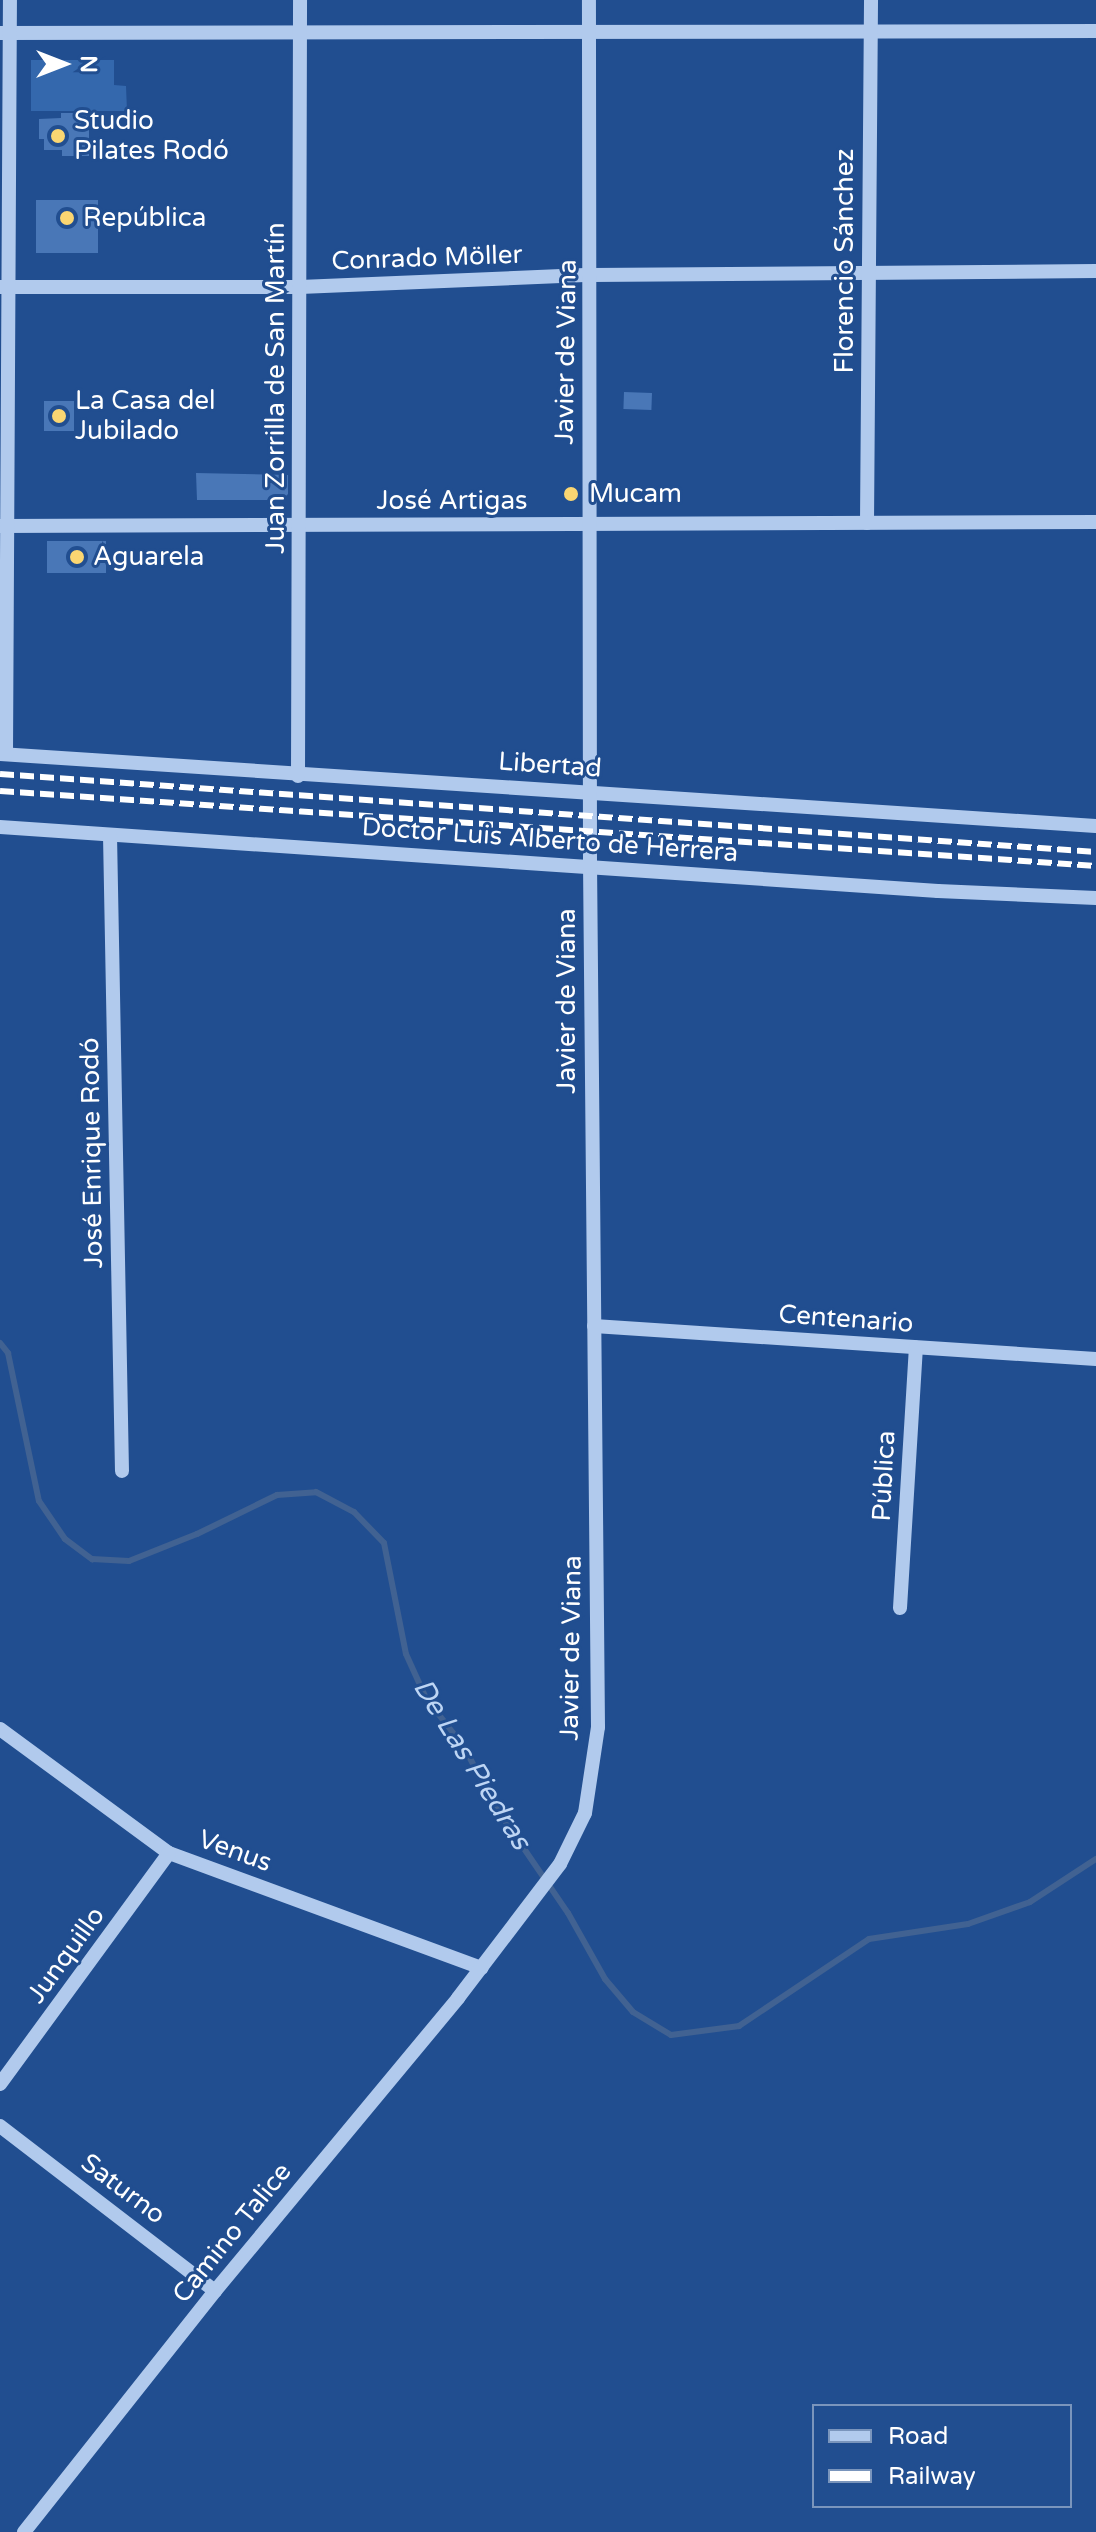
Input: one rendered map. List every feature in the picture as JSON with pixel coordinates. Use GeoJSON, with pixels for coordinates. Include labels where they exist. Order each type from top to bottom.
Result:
{"type":"FeatureCollection","features":[{"type":"Feature","properties":{"kind":"street"},"geometry":{"type":"LineString","coordinates":[[3,754],[5,33],[10,0]]}},
{"type":"Feature","properties":{"kind":"street","name":"Juan Zorrilla de San Martín"},"geometry":{"type":"LineString","coordinates":[[298,776],[300,0]]}},
{"type":"Feature","properties":{"kind":"street","name":"Javier de Viana"},"geometry":{"type":"LineString","coordinates":[[481,1968],[560,1864],[585,1813],[598,1727],[590,866],[589,0]]}},
{"type":"Feature","properties":{"kind":"street","name":"Florencio Sánchez"},"geometry":{"type":"LineString","coordinates":[[867,523],[871,0]]}},
{"type":"Feature","properties":{"kind":"street"},"geometry":{"type":"LineString","coordinates":[[5,33],[300,30],[1096,31]]}},
{"type":"Feature","properties":{"kind":"street","name":"Conrado Möller"},"geometry":{"type":"LineString","coordinates":[[4,287],[300,287],[591,275],[1096,271]]}},
{"type":"Feature","properties":{"kind":"street","name":"José Artigas"},"geometry":{"type":"LineString","coordinates":[[4,526],[1096,522]]}},
{"type":"Feature","properties":{"kind":"street","name":"Libertad"},"geometry":{"type":"LineString","coordinates":[[3,754],[298,776],[591,791],[1096,826]]}},
{"type":"Feature","properties":{"kind":"street","name":"Doctor Luis Alberto de Herrera"},"geometry":{"type":"LineString","coordinates":[[0,827],[938,891],[1096,898]]}},
{"type":"Feature","properties":{"kind":"street","name":"José Enrique Rodó"},"geometry":{"type":"LineString","coordinates":[[110,835],[122,1471]]}},
{"type":"Feature","properties":{"kind":"street","name":"Centenario"},"geometry":{"type":"LineString","coordinates":[[594,1326],[1096,1359]]}},
{"type":"Feature","properties":{"kind":"street","name":"Pública"},"geometry":{"type":"LineString","coordinates":[[900,1608],[916,1347]]}},
{"type":"Feature","properties":{"kind":"street","name":"Venus"},"geometry":{"type":"LineString","coordinates":[[0,1729],[169,1853],[481,1968]]}},
{"type":"Feature","properties":{"kind":"street","name":"Junquillo"},"geometry":{"type":"LineString","coordinates":[[0,2084],[169,1853]]}},
{"type":"Feature","properties":{"kind":"street","name":"Camino Talice"},"geometry":{"type":"LineString","coordinates":[[24,2532],[215,2291],[481,1968]]}},
{"type":"Feature","properties":{"kind":"street","name":"Saturno"},"geometry":{"type":"LineString","coordinates":[[0,2126],[215,2291]]}},
{"type":"Feature","properties":{"kind":"shaded area"},"geometry":{"type":"Polygon","coordinates":[[[31,60],[114,60],[114,85],[126,86],[127,111],[31,111],[31,60]]]}},
{"type":"Feature","properties":{"kind":"building","name":"Studio Pilates Rodó"},"geometry":{"type":"Polygon","coordinates":[[[61,113],[89,113],[89,156],[62,156],[62,150],[44,150],[44,139],[39,139],[39,119],[61,118],[61,113]]]}},
{"type":"Feature","properties":{"kind":"building","name":"República"},"geometry":{"type":"Polygon","coordinates":[[[36,200],[98,200],[98,253],[36,253],[36,200]]]}},
{"type":"Feature","properties":{"kind":"building"},"geometry":{"type":"Polygon","coordinates":[[[624,392],[652,393],[651,410],[623,409],[624,392]]]}},
{"type":"Feature","properties":{"kind":"building","name":"La Casa del Jubilado"},"geometry":{"type":"Polygon","coordinates":[[[44,401],[74,401],[74,431],[44,431],[44,401]]]}},
{"type":"Feature","properties":{"kind":"building"},"geometry":{"type":"Polygon","coordinates":[[[196,473],[288,475],[288,494],[282,500],[197,500],[196,473]]]}},
{"type":"Feature","properties":{"kind":"building","name":"Aguarela"},"geometry":{"type":"Polygon","coordinates":[[[47,541],[106,541],[106,573],[47,573],[47,541]]]}},
{"type":"Feature","properties":{"kind":"waterway","name":"De Las Piedras"},"geometry":{"type":"LineString","coordinates":[[0,1343],[8,1353],[39,1501],[65,1539],[92,1559],[129,1561],[197,1534],[277,1495],[316,1492],[354,1512],[384,1543],[406,1654],[426,1698],[464,1747],[497,1809],[568,1913],[605,1979],[633,2012],[671,2035],[739,2026],[869,1939],[968,1924],[1030,1902],[1096,1859]]}},
{"type":"Feature","properties":{"kind":"railway"},"geometry":{"type":"LineString","coordinates":[[0,774],[1096,852]]}},
{"type":"Feature","properties":{"kind":"railway"},"geometry":{"type":"LineString","coordinates":[[0,791],[1096,866]]}},
{"type":"Feature","properties":{"kind":"place","name":"Studio Pilates Rodó"},"geometry":{"type":"Point","coordinates":[58,136]}},
{"type":"Feature","properties":{"kind":"place","name":"República"},"geometry":{"type":"Point","coordinates":[67,218]}},
{"type":"Feature","properties":{"kind":"place","name":"La Casa del Jubilado"},"geometry":{"type":"Point","coordinates":[59,416]}},
{"type":"Feature","properties":{"kind":"place","name":"Mucam"},"geometry":{"type":"Point","coordinates":[571,494]}},
{"type":"Feature","properties":{"kind":"place","name":"Aguarela"},"geometry":{"type":"Point","coordinates":[77,557]}}]}
